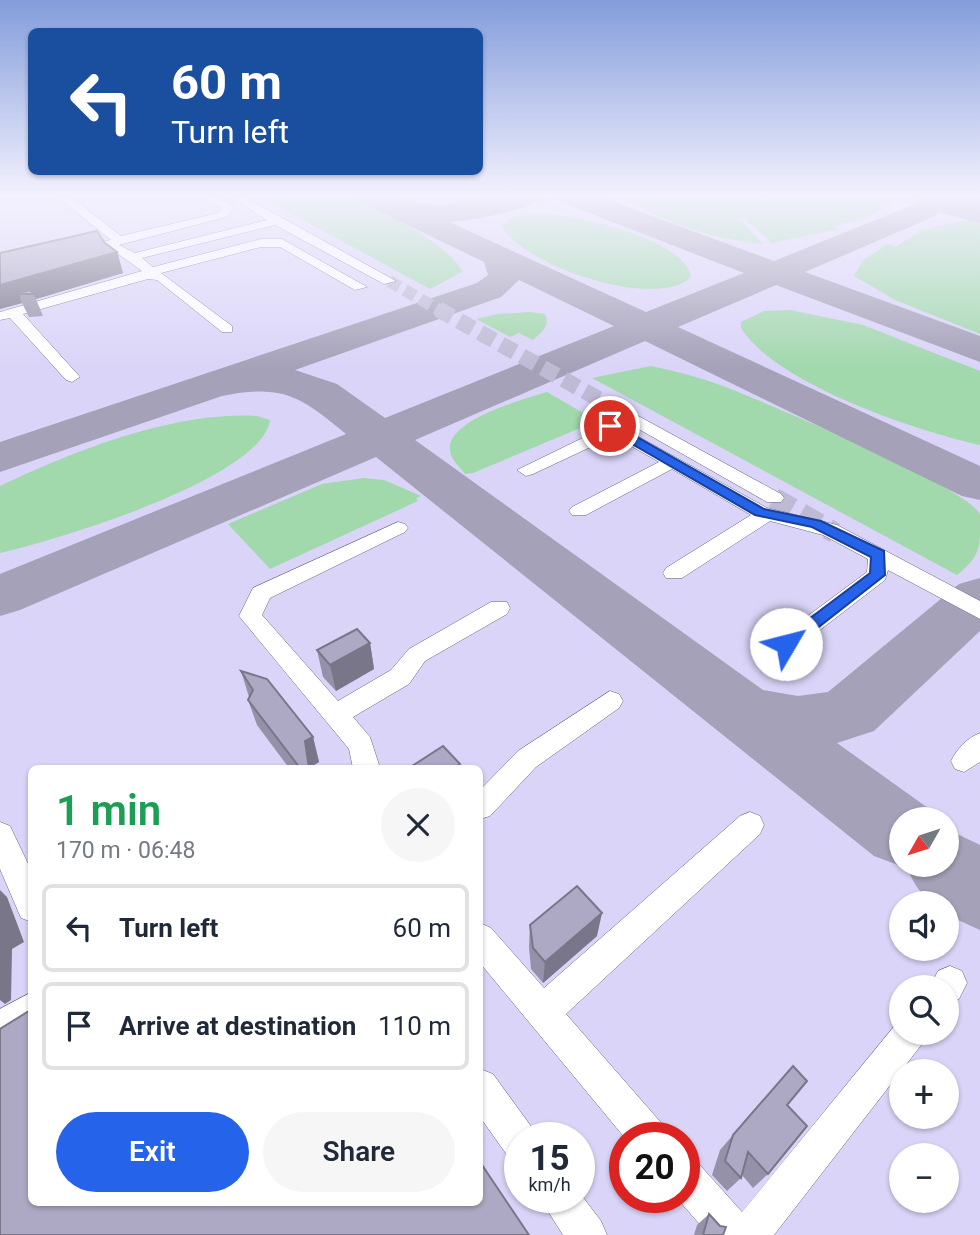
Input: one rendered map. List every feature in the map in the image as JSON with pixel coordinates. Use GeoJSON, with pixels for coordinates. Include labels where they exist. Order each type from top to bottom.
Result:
{"type":"FeatureCollection","features":[{"type":"Feature","properties":{"kind":"street"},"geometry":{"type":"LineString","coordinates":[[60,254],[65,253]]}},
{"type":"Feature","properties":{"kind":"street"},"geometry":{"type":"LineString","coordinates":[[127,253],[149,274],[161,277],[227,329]]}},
{"type":"Feature","properties":{"kind":"street"},"geometry":{"type":"LineString","coordinates":[[132,257],[149,253]]}},
{"type":"Feature","properties":{"kind":"street"},"geometry":{"type":"LineString","coordinates":[[6,314],[226,253]]}},
{"type":"Feature","properties":{"kind":"street"},"geometry":{"type":"LineString","coordinates":[[299,253],[360,287]]}},
{"type":"Feature","properties":{"kind":"street"},"geometry":{"type":"LineString","coordinates":[[336,253],[389,281]]}},
{"type":"Feature","properties":{"kind":"street"},"geometry":{"type":"LineString","coordinates":[[6,314],[72,377]]}},
{"type":"Feature","properties":{"kind":"street"},"geometry":{"type":"LineString","coordinates":[[615,422],[672,462],[879,554],[980,611]]}},
{"type":"Feature","properties":{"kind":"street"},"geometry":{"type":"LineString","coordinates":[[526,470],[615,422]]}},
{"type":"Feature","properties":{"kind":"street"},"geometry":{"type":"LineString","coordinates":[[615,422],[770,506]]}},
{"type":"Feature","properties":{"kind":"street"},"geometry":{"type":"LineString","coordinates":[[579,511],[672,462]]}},
{"type":"Feature","properties":{"kind":"street"},"geometry":{"type":"LineString","coordinates":[[674,573],[770,506]]}},
{"type":"Feature","properties":{"kind":"street"},"geometry":{"type":"LineString","coordinates":[[365,765],[361,745],[250,616],[261,593],[398,528]]}},
{"type":"Feature","properties":{"kind":"street"},"geometry":{"type":"LineString","coordinates":[[786,644],[877,575],[879,554]]}},
{"type":"Feature","properties":{"kind":"street"},"geometry":{"type":"LineString","coordinates":[[336,715],[400,677],[417,655],[499,608]]}},
{"type":"Feature","properties":{"kind":"street"},"geometry":{"type":"LineString","coordinates":[[483,804],[519,770],[527,758],[610,701]]}},
{"type":"Feature","properties":{"kind":"street"},"geometry":{"type":"LineString","coordinates":[[541,1014],[750,825]]}},
{"type":"Feature","properties":{"kind":"street"},"geometry":{"type":"LineString","coordinates":[[0,835],[28,898]]}},
{"type":"Feature","properties":{"kind":"street"},"geometry":{"type":"LineString","coordinates":[[483,943],[541,1014],[636,1122]]}},
{"type":"Feature","properties":{"kind":"street"},"geometry":{"type":"LineString","coordinates":[[0,1029],[28,1012]]}},
{"type":"Feature","properties":{"kind":"street"},"geometry":{"type":"LineString","coordinates":[[749,1235],[901,1045]]}},
{"type":"Feature","properties":{"kind":"street"},"geometry":{"type":"LineString","coordinates":[[483,1091],[505,1122]]}},
{"type":"Feature","properties":{"kind":"street"},"geometry":{"type":"LineString","coordinates":[[700,1195],[736,1235]]}},
{"type":"Feature","properties":{"kind":"street"},"geometry":{"type":"LineString","coordinates":[[571,1213],[587,1235]]}},
{"type":"Feature","properties":{"kind":"shaded area"},"geometry":{"type":"Polygon","coordinates":[[[0,253],[980,253],[980,1235],[0,1235],[0,253]]]}},
{"type":"Feature","properties":{"kind":"green space"},"geometry":{"type":"Polygon","coordinates":[[[363,253],[446,253],[462,272],[430,289],[363,253]]]}},
{"type":"Feature","properties":{"kind":"green space"},"geometry":{"type":"Polygon","coordinates":[[[531,253],[672,253],[684,263],[691,277],[674,286],[650,289],[621,286],[562,269],[531,253]]]}},
{"type":"Feature","properties":{"kind":"green space"},"geometry":{"type":"Polygon","coordinates":[[[875,253],[980,253],[980,334],[895,300],[854,276],[863,260],[875,253]]]}},
{"type":"Feature","properties":{"kind":"green space"},"geometry":{"type":"Polygon","coordinates":[[[790,310],[863,325],[980,371],[980,445],[886,417],[815,386],[759,349],[741,328],[741,322],[764,311],[790,310]]]}},
{"type":"Feature","properties":{"kind":"green space"},"geometry":{"type":"Polygon","coordinates":[[[498,314],[545,314],[547,322],[533,340],[519,333],[510,337],[476,319],[498,314]]]}},
{"type":"Feature","properties":{"kind":"green space"},"geometry":{"type":"Polygon","coordinates":[[[651,366],[705,380],[744,394],[862,446],[941,485],[968,502],[980,515],[980,539],[975,556],[957,575],[592,378],[651,366]]]}},
{"type":"Feature","properties":{"kind":"green space"},"geometry":{"type":"Polygon","coordinates":[[[547,392],[597,421],[465,474],[450,451],[452,440],[460,430],[488,412],[547,392]]]}},
{"type":"Feature","properties":{"kind":"green space"},"geometry":{"type":"Polygon","coordinates":[[[257,416],[270,420],[258,442],[232,464],[195,485],[107,521],[0,553],[0,486],[59,460],[125,436],[193,420],[257,416]]]}},
{"type":"Feature","properties":{"kind":"green space"},"geometry":{"type":"Polygon","coordinates":[[[364,478],[384,480],[421,496],[416,498],[418,501],[270,569],[228,524],[322,484],[364,478]]]}},
{"type":"Feature","properties":{"kind":"building"},"geometry":{"type":"Polygon","coordinates":[[[2,253],[115,253],[0,285],[2,253]]]}},
{"type":"Feature","properties":{"kind":"building"},"geometry":{"type":"Polygon","coordinates":[[[30,290],[34,294],[19,293],[30,290]]]}},
{"type":"Feature","properties":{"kind":"building"},"geometry":{"type":"Polygon","coordinates":[[[357,629],[370,643],[330,665],[317,650],[357,629]]]}},
{"type":"Feature","properties":{"kind":"building"},"geometry":{"type":"Polygon","coordinates":[[[241,671],[267,679],[313,737],[305,741],[309,765],[298,765],[248,700],[253,690],[241,671]]]}},
{"type":"Feature","properties":{"kind":"building"},"geometry":{"type":"Polygon","coordinates":[[[443,746],[460,764],[458,765],[414,765],[443,746]]]}},
{"type":"Feature","properties":{"kind":"building"},"geometry":{"type":"Polygon","coordinates":[[[577,886],[602,913],[545,962],[533,948],[530,925],[577,886]]]}},
{"type":"Feature","properties":{"kind":"building"},"geometry":{"type":"Polygon","coordinates":[[[28,1012],[28,1206],[483,1206],[483,1166],[504,1198],[504,1213],[514,1213],[529,1235],[0,1235],[0,1029],[28,1012]]]}},
{"type":"Feature","properties":{"kind":"building"},"geometry":{"type":"Polygon","coordinates":[[[793,1066],[807,1081],[787,1105],[807,1126],[768,1174],[748,1152],[741,1178],[725,1161],[733,1135],[793,1066]]]}},
{"type":"Feature","properties":{"kind":"building"},"geometry":{"type":"Polygon","coordinates":[[[709,1214],[720,1226],[726,1227],[723,1235],[703,1235],[709,1214]]]}},
{"type":"Feature","properties":{"kind":"taxiway"},"geometry":{"type":"LineString","coordinates":[[490,253],[495,255]]}},
{"type":"Feature","properties":{"kind":"taxiway"},"geometry":{"type":"LineString","coordinates":[[721,253],[775,273]]}},
{"type":"Feature","properties":{"kind":"taxiway"},"geometry":{"type":"LineString","coordinates":[[775,273],[823,253]]}},
{"type":"Feature","properties":{"kind":"taxiway"},"geometry":{"type":"LineString","coordinates":[[0,458],[489,290],[500,282],[505,274],[504,265],[495,255]]}},
{"type":"Feature","properties":{"kind":"taxiway"},"geometry":{"type":"LineString","coordinates":[[495,255],[646,327]]}},
{"type":"Feature","properties":{"kind":"taxiway"},"geometry":{"type":"LineString","coordinates":[[646,327],[775,273]]}},
{"type":"Feature","properties":{"kind":"taxiway"},"geometry":{"type":"LineString","coordinates":[[775,273],[980,350]]}},
{"type":"Feature","properties":{"kind":"taxiway"},"geometry":{"type":"LineString","coordinates":[[380,437],[646,327]]}},
{"type":"Feature","properties":{"kind":"taxiway"},"geometry":{"type":"LineString","coordinates":[[646,327],[980,485]]}},
{"type":"Feature","properties":{"kind":"taxiway"},"geometry":{"type":"LineString","coordinates":[[213,385],[269,379],[309,387],[322,393],[380,437]]}},
{"type":"Feature","properties":{"kind":"taxiway"},"geometry":{"type":"LineString","coordinates":[[0,596],[380,437]]}},
{"type":"Feature","properties":{"kind":"taxiway"},"geometry":{"type":"LineString","coordinates":[[380,437],[889,823]]}},
{"type":"Feature","properties":{"kind":"taxiway"},"geometry":{"type":"LineString","coordinates":[[745,710],[758,716],[798,723],[823,720],[850,712],[980,598]]}},
{"type":"Feature","properties":{"kind":"taxiway"},"geometry":{"type":"LineString","coordinates":[[959,876],[980,892]]}},
{"type":"Feature","properties":{"kind":"tunnel"},"geometry":{"type":"LineString","coordinates":[[389,281],[441,311]]}},
{"type":"Feature","properties":{"kind":"tunnel"},"geometry":{"type":"LineString","coordinates":[[438,309],[620,411]]}},
{"type":"Feature","properties":{"kind":"tunnel"},"geometry":{"type":"LineString","coordinates":[[774,498],[835,533]]}},
{"type":"Feature","properties":{"kind":"route"},"geometry":{"type":"LineString","coordinates":[[610,426],[760,512],[816,524],[879,554],[877,575],[786,644]]}}]}
